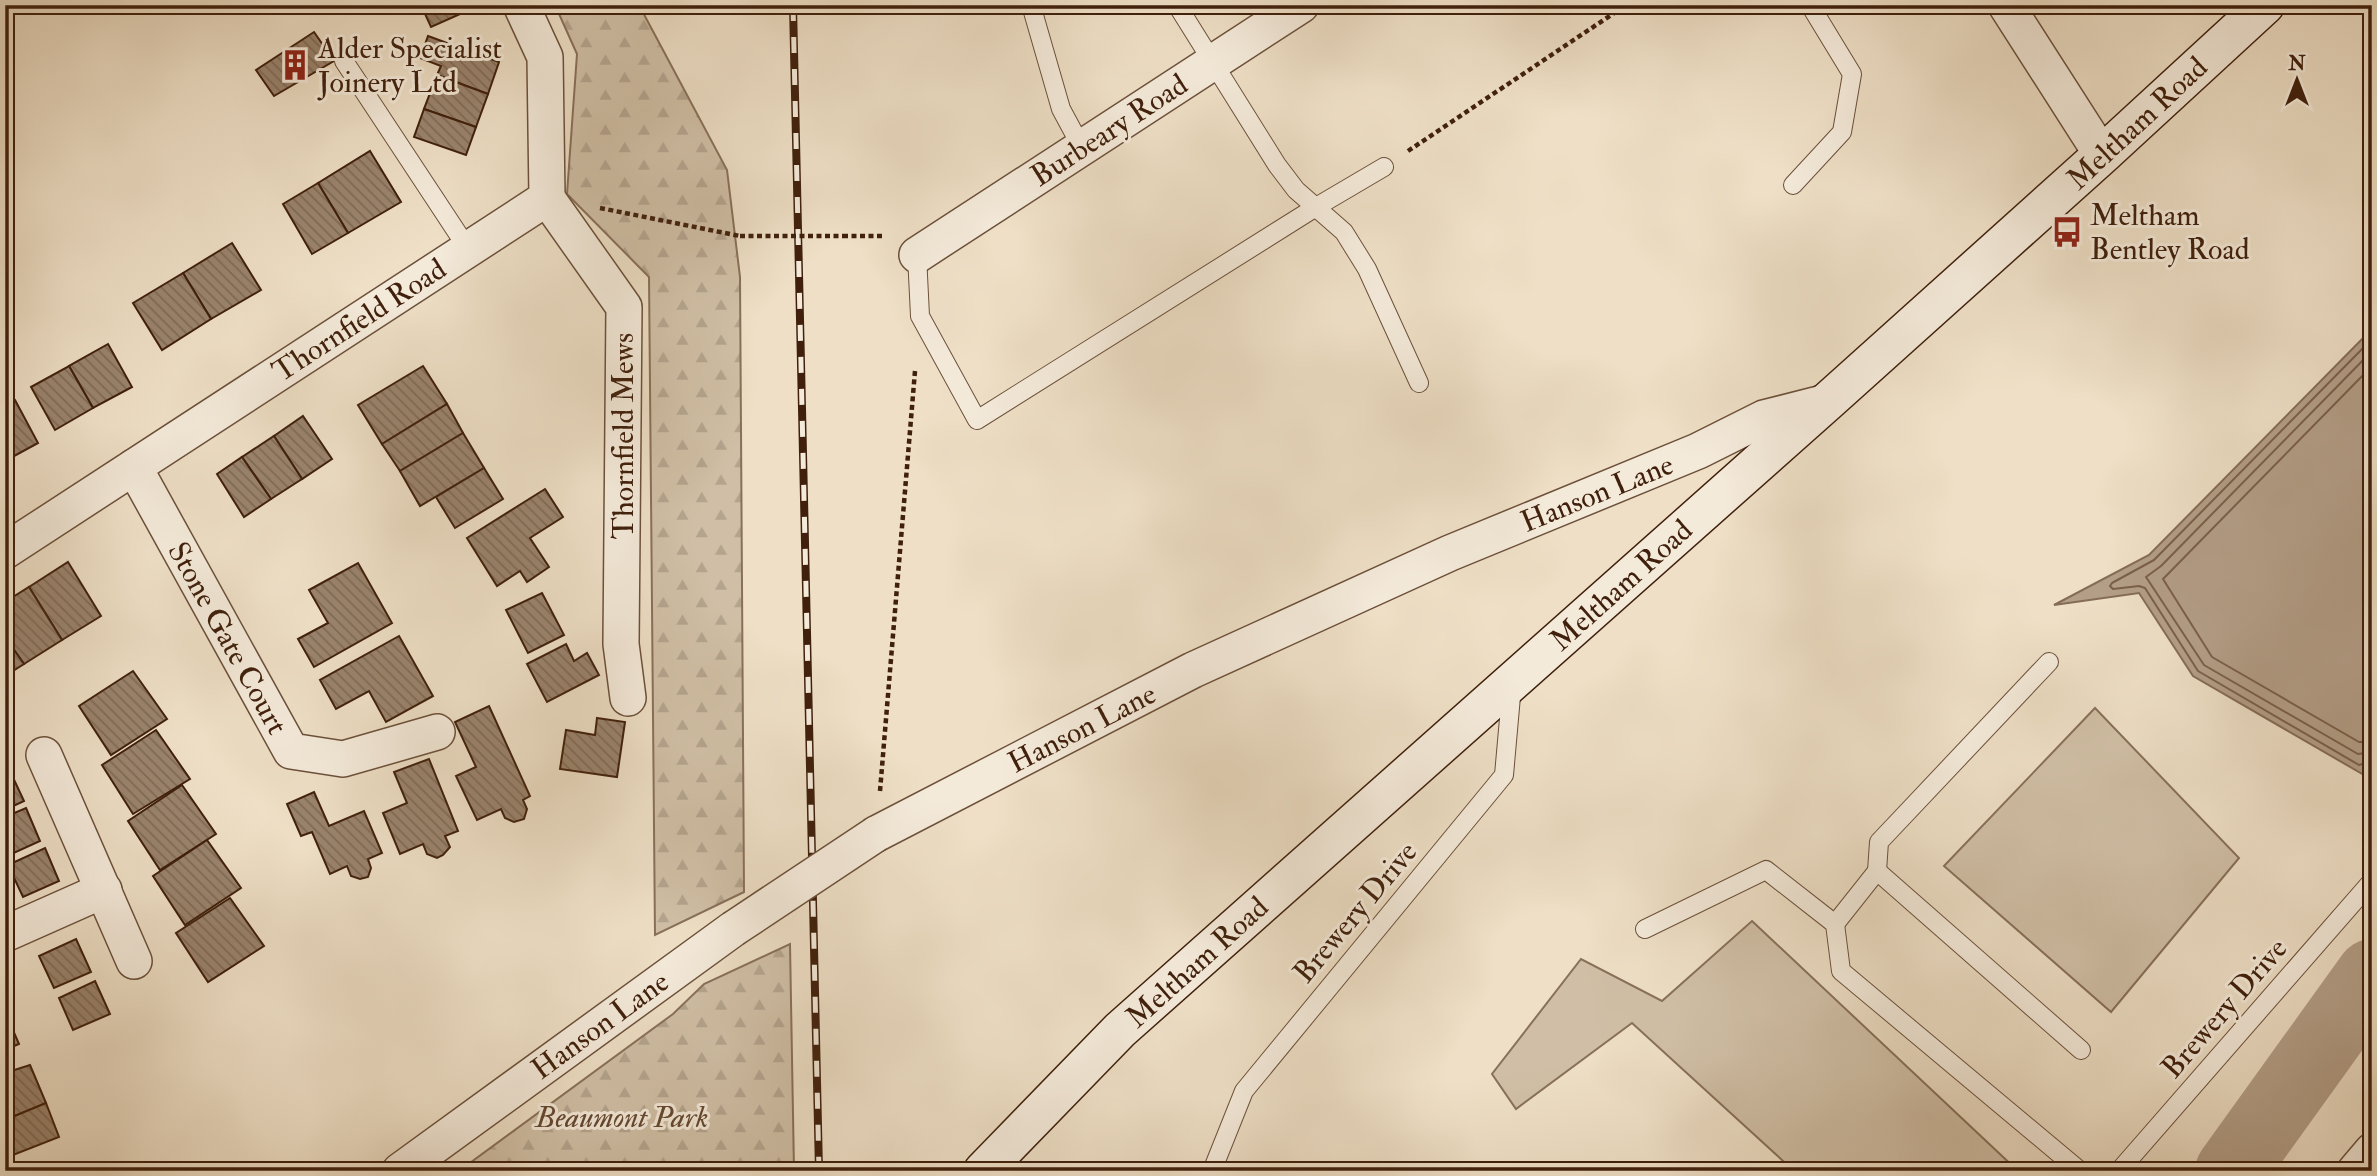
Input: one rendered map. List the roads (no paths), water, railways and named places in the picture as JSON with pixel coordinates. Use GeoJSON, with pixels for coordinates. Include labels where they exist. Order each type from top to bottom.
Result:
{"type":"FeatureCollection","features":[{"type":"Feature","properties":{"kind":"main road","name":"Meltham Road"},"geometry":{"type":"LineString","coordinates":[[983,1171],[1120,1030],[1827,402],[2265,5]]}},
{"type":"Feature","properties":{"kind":"street"},"geometry":{"type":"LineString","coordinates":[[521,5],[545,57],[547,198]]}},
{"type":"Feature","properties":{"kind":"street","name":"Burbeary Road"},"geometry":{"type":"LineString","coordinates":[[905,246],[1082,148],[1301,5]]}},
{"type":"Feature","properties":{"kind":"street"},"geometry":{"type":"LineString","coordinates":[[2006,5],[2102,155]]}},
{"type":"Feature","properties":{"kind":"street","name":"Thornfield Road"},"geometry":{"type":"LineString","coordinates":[[5,551],[547,198]]}},
{"type":"Feature","properties":{"kind":"street","name":"Thornfield Mews"},"geometry":{"type":"LineString","coordinates":[[547,198],[624,307],[621,644],[628,698]]}},
{"type":"Feature","properties":{"kind":"street","name":"Hanson Lane"},"geometry":{"type":"LineString","coordinates":[[400,1171],[733,929],[876,834],[1193,670],[1450,553],[1698,451],[1764,418],[1827,402]]}},
{"type":"Feature","properties":{"kind":"street","name":"Stone Gate Court"},"geometry":{"type":"LineString","coordinates":[[134,467],[290,751],[343,759],[437,732]]}},
{"type":"Feature","properties":{"kind":"street"},"geometry":{"type":"LineString","coordinates":[[44,755],[134,961]]}},
{"type":"Feature","properties":{"kind":"street"},"geometry":{"type":"LineString","coordinates":[[5,934],[104,890]]}},
{"type":"Feature","properties":{"kind":"street"},"geometry":{"type":"LineString","coordinates":[[2356,1171],[2372,1151]]}},
{"type":"Feature","properties":{"kind":"lane"},"geometry":{"type":"LineString","coordinates":[[1031,5],[1061,109],[1082,148]]}},
{"type":"Feature","properties":{"kind":"lane"},"geometry":{"type":"LineString","coordinates":[[1177,5],[1277,165],[1296,190],[1344,232],[1367,268],[1419,383]]}},
{"type":"Feature","properties":{"kind":"lane"},"geometry":{"type":"LineString","coordinates":[[1793,186],[1843,132],[1852,74],[1810,5]]}},
{"type":"Feature","properties":{"kind":"lane"},"geometry":{"type":"LineString","coordinates":[[344,61],[468,249]]}},
{"type":"Feature","properties":{"kind":"lane"},"geometry":{"type":"LineString","coordinates":[[905,246],[920,316],[977,421],[1384,167]]}},
{"type":"Feature","properties":{"kind":"lane"},"geometry":{"type":"LineString","coordinates":[[2049,662],[1880,842],[1877,871],[1835,924],[1840,971],[2080,1171]]}},
{"type":"Feature","properties":{"kind":"lane","name":"Brewery Drive"},"geometry":{"type":"LineString","coordinates":[[1212,1171],[1244,1091],[1504,775],[1513,682]]}},
{"type":"Feature","properties":{"kind":"lane"},"geometry":{"type":"LineString","coordinates":[[1645,929],[1766,870],[1835,924]]}},
{"type":"Feature","properties":{"kind":"lane"},"geometry":{"type":"LineString","coordinates":[[1877,871],[2081,1051]]}},
{"type":"Feature","properties":{"kind":"lane","name":"Brewery Drive"},"geometry":{"type":"LineString","coordinates":[[2119,1171],[2372,881]]}},
{"type":"Feature","properties":{"kind":"water"},"geometry":{"type":"Polygon","coordinates":[[[2372,329],[2372,764],[2364,775],[2193,676],[2139,593],[2054,605],[2149,555],[2372,329]]]}},
{"type":"Feature","properties":{"kind":"waterway"},"geometry":{"type":"LineString","coordinates":[[2231,1171],[2372,975]]}},
{"type":"Feature","properties":{"kind":"railway"},"geometry":{"type":"LineString","coordinates":[[793,5],[819,1171]]}},
{"type":"Feature","properties":{"kind":"place","name":"Alder Specialist Joinery Ltd"},"geometry":{"type":"Point","coordinates":[295,65]}},
{"type":"Feature","properties":{"kind":"place","name":"Meltham Bentley Road"},"geometry":{"type":"Point","coordinates":[2067,232]}},
{"type":"Feature","properties":{"kind":"park label","name":"Beaumont Park"},"geometry":{"type":"Point","coordinates":[622,1117]}}]}
